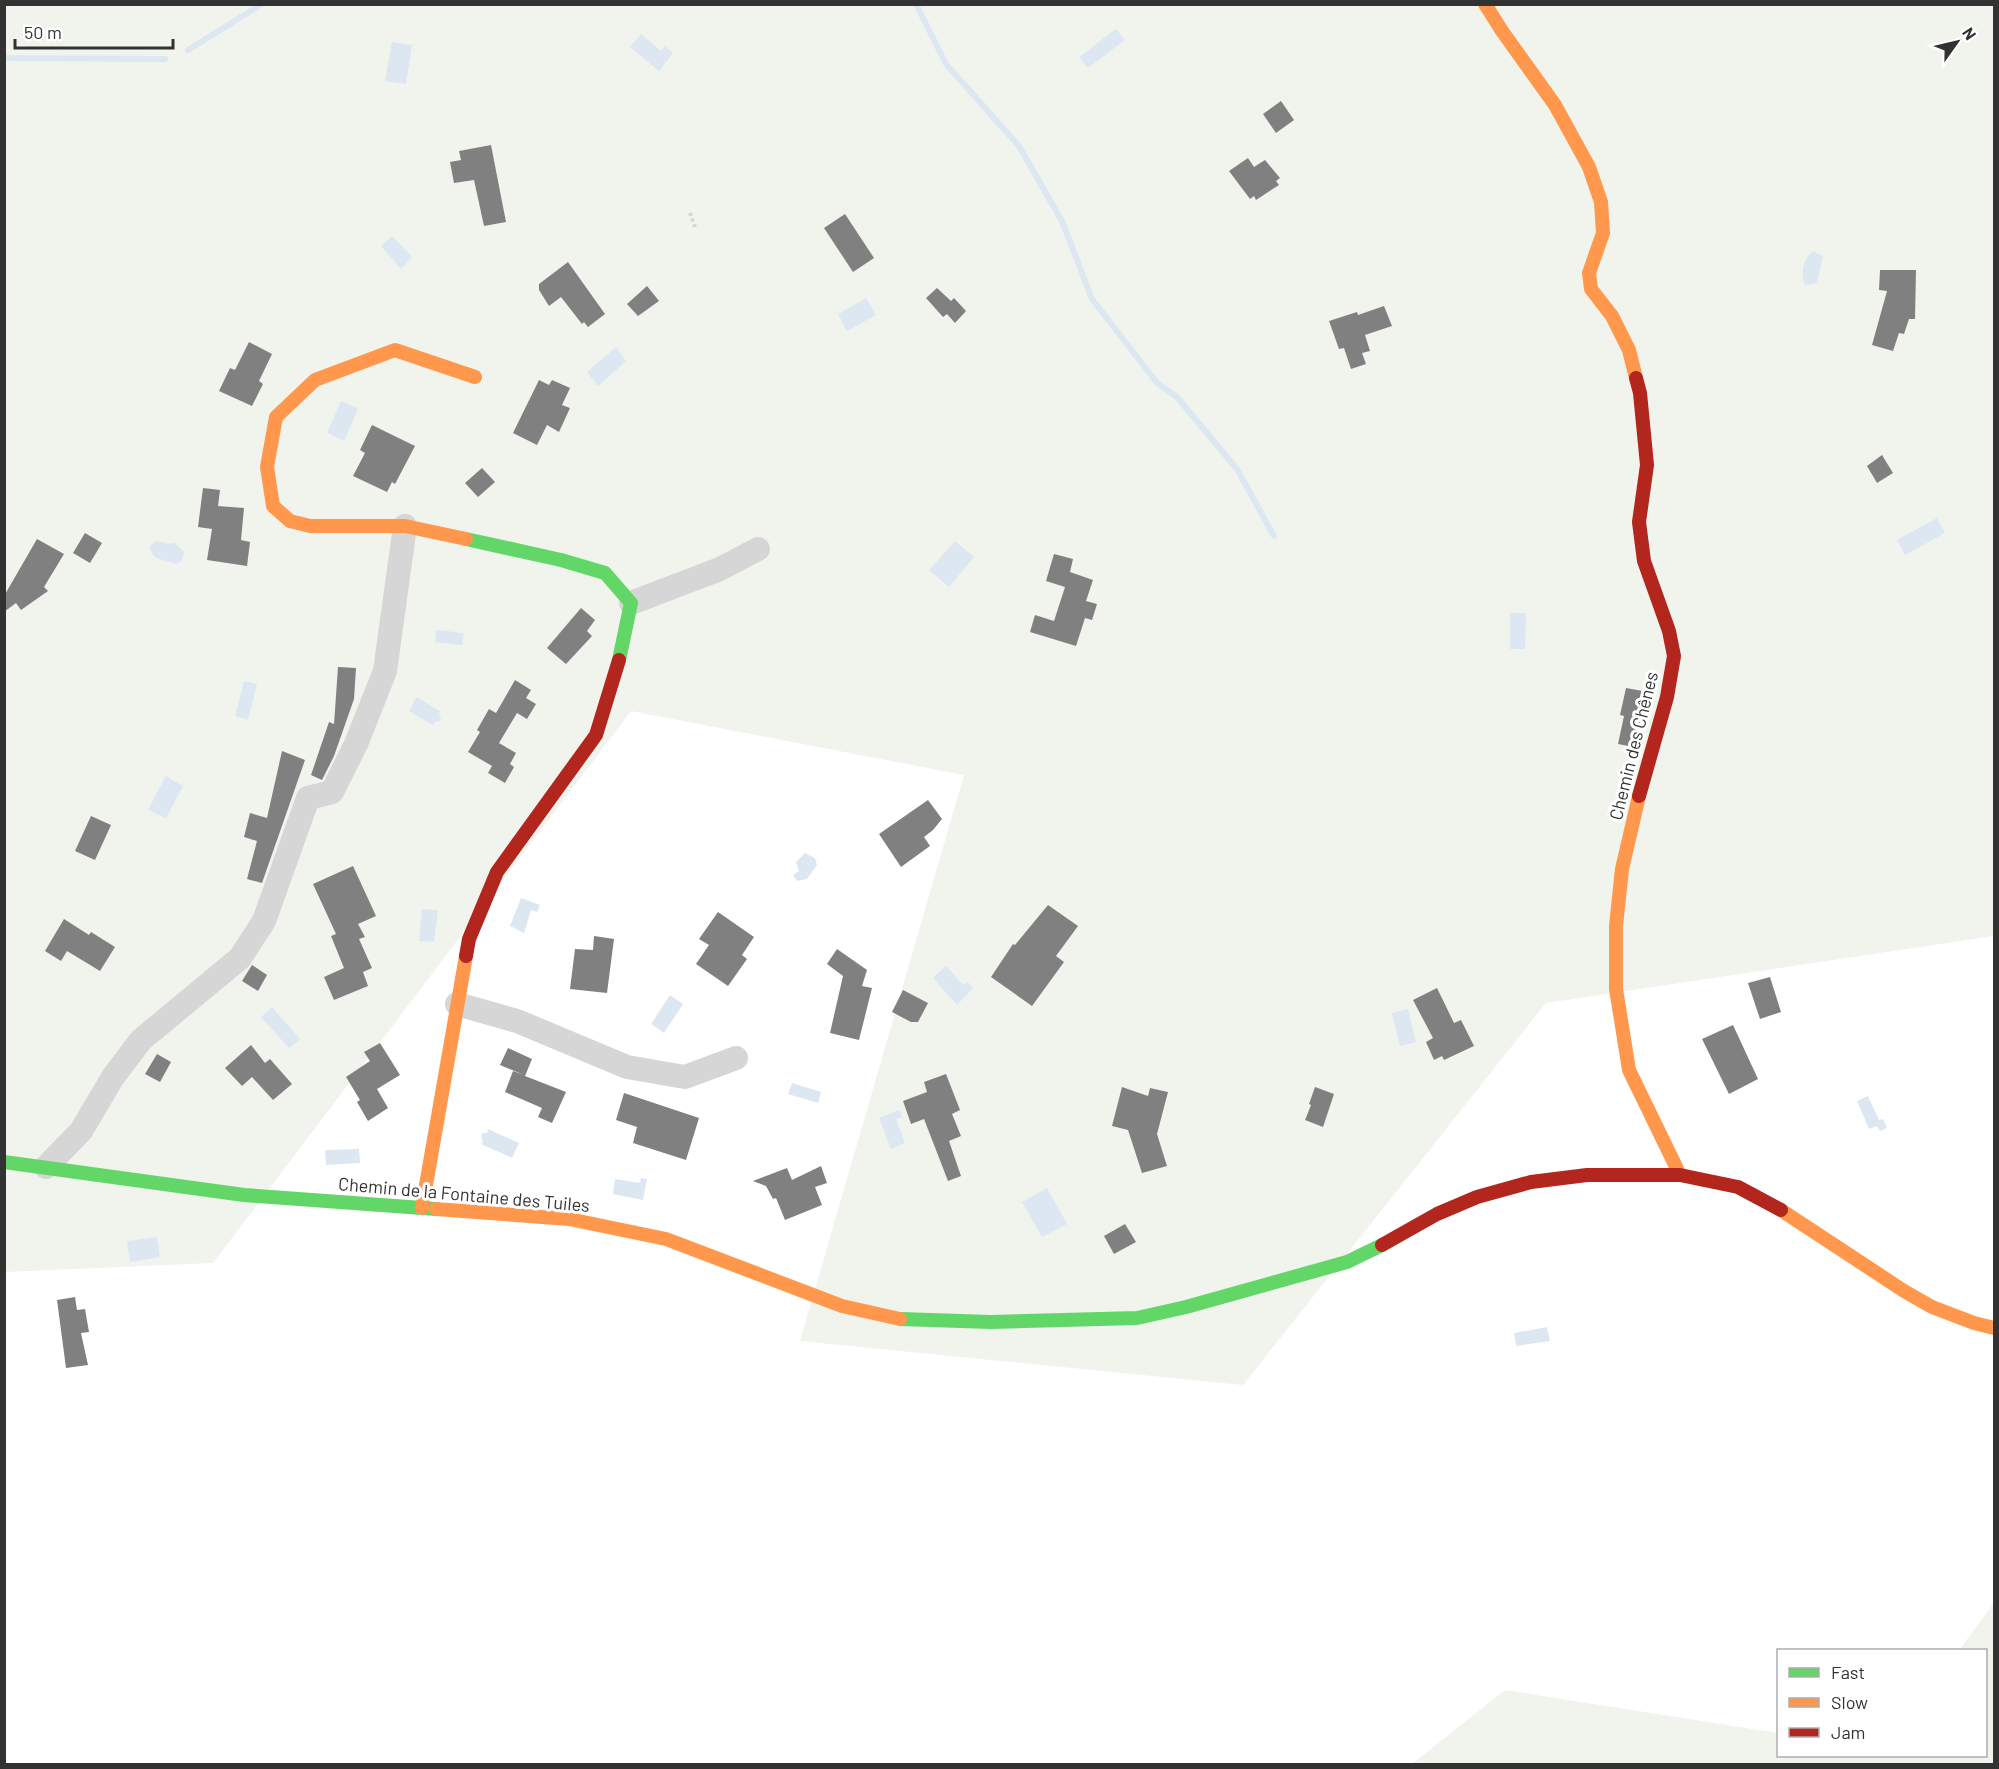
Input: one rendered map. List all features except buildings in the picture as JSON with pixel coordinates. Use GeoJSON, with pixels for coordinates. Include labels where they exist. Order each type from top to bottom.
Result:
{"type":"FeatureCollection","features":[{"type":"Feature","properties":{"kind":"street","name":"Chemin des Chênes"},"geometry":{"type":"LineString","coordinates":[[1485,4],[1502,32],[1555,105],[1589,167],[1601,202],[1602,232],[1589,273],[1591,289],[1612,315],[1629,350],[1640,393],[1647,465],[1640,522],[1644,561],[1669,631],[1674,656],[1667,698],[1638,801],[1622,869],[1616,926],[1616,989],[1629,1070],[1680,1175]]}},
{"type":"Feature","properties":{"kind":"street"},"geometry":{"type":"LineString","coordinates":[[475,377],[395,350],[315,380],[276,417],[267,467],[273,506],[290,521],[310,526],[405,526],[561,560],[605,573],[631,603]]}},
{"type":"Feature","properties":{"kind":"street"},"geometry":{"type":"LineString","coordinates":[[46,1167],[81,1131],[113,1077],[141,1040],[240,958],[264,921],[308,798],[332,792],[356,744],[385,670],[405,526]]}},
{"type":"Feature","properties":{"kind":"street"},"geometry":{"type":"LineString","coordinates":[[631,603],[720,569],[758,549]]}},
{"type":"Feature","properties":{"kind":"street"},"geometry":{"type":"LineString","coordinates":[[422,1208],[469,939],[498,872],[596,735],[621,652],[631,603]]}},
{"type":"Feature","properties":{"kind":"street"},"geometry":{"type":"LineString","coordinates":[[457,1004],[517,1021],[627,1067],[685,1077],[736,1058]]}},
{"type":"Feature","properties":{"kind":"street","name":"Chemin de la Fontaine des Tuiles"},"geometry":{"type":"LineString","coordinates":[[4,1162],[244,1195],[569,1219],[666,1239],[842,1306],[902,1319],[991,1322],[1137,1318],[1347,1263],[1437,1214],[1477,1197],[1531,1182],[1587,1175],[1680,1175],[1745,1190],[1803,1223],[1932,1307],[1974,1323],[1995,1328]]}},
{"type":"Feature","properties":{"kind":"path"},"geometry":{"type":"LineString","coordinates":[[690,213],[695,227]]}},
{"type":"Feature","properties":{"kind":"shaded area"},"geometry":{"type":"Polygon","coordinates":[[[4,5],[1994,5],[1994,936],[1546,1003],[1243,1385],[800,1341],[964,775],[631,711],[213,1263],[5,1272],[4,5]]]}},
{"type":"Feature","properties":{"kind":"shaded area"},"geometry":{"type":"Polygon","coordinates":[[[1116,29],[1125,40],[1088,68],[1079,57],[1116,29]]]}},
{"type":"Feature","properties":{"kind":"shaded area"},"geometry":{"type":"Polygon","coordinates":[[[641,34],[661,51],[665,46],[673,53],[659,71],[630,47],[641,34]]]}},
{"type":"Feature","properties":{"kind":"shaded area"},"geometry":{"type":"Polygon","coordinates":[[[392,42],[412,45],[406,84],[385,81],[392,42]]]}},
{"type":"Feature","properties":{"kind":"shaded area"},"geometry":{"type":"Polygon","coordinates":[[[392,236],[412,257],[401,269],[381,246],[392,236]]]}},
{"type":"Feature","properties":{"kind":"shaded area"},"geometry":{"type":"Polygon","coordinates":[[[1813,251],[1823,256],[1817,283],[1805,285],[1803,266],[1813,251]]]}},
{"type":"Feature","properties":{"kind":"shaded area"},"geometry":{"type":"Polygon","coordinates":[[[866,298],[876,315],[847,331],[838,314],[866,298]]]}},
{"type":"Feature","properties":{"kind":"shaded area"},"geometry":{"type":"Polygon","coordinates":[[[616,347],[626,361],[598,386],[587,372],[616,347]]]}},
{"type":"Feature","properties":{"kind":"shaded area"},"geometry":{"type":"Polygon","coordinates":[[[341,401],[358,409],[344,441],[327,433],[341,401]]]}},
{"type":"Feature","properties":{"kind":"shaded area"},"geometry":{"type":"Polygon","coordinates":[[[1937,518],[1945,533],[1905,555],[1897,540],[1937,518]]]}},
{"type":"Feature","properties":{"kind":"shaded area"},"geometry":{"type":"Polygon","coordinates":[[[158,541],[168,544],[175,543],[184,552],[182,561],[176,564],[153,555],[150,547],[158,541]]]}},
{"type":"Feature","properties":{"kind":"shaded area"},"geometry":{"type":"Polygon","coordinates":[[[955,541],[974,557],[949,587],[929,570],[955,541]]]}},
{"type":"Feature","properties":{"kind":"shaded area"},"geometry":{"type":"Polygon","coordinates":[[[1510,613],[1526,613],[1525,649],[1510,649],[1510,613]]]}},
{"type":"Feature","properties":{"kind":"shaded area"},"geometry":{"type":"Polygon","coordinates":[[[436,630],[464,633],[462,645],[435,642],[436,630]]]}},
{"type":"Feature","properties":{"kind":"shaded area"},"geometry":{"type":"Polygon","coordinates":[[[244,681],[257,684],[248,720],[235,716],[244,681]]]}},
{"type":"Feature","properties":{"kind":"shaded area"},"geometry":{"type":"Polygon","coordinates":[[[416,697],[440,711],[440,721],[433,725],[409,711],[416,697]]]}},
{"type":"Feature","properties":{"kind":"shaded area"},"geometry":{"type":"Polygon","coordinates":[[[166,776],[183,786],[166,818],[148,810],[166,776]]]}},
{"type":"Feature","properties":{"kind":"shaded area"},"geometry":{"type":"Polygon","coordinates":[[[805,853],[815,858],[817,865],[807,879],[797,881],[793,875],[799,871],[796,862],[805,853]]]}},
{"type":"Feature","properties":{"kind":"shaded area"},"geometry":{"type":"Polygon","coordinates":[[[521,898],[540,905],[537,912],[531,910],[524,933],[510,926],[521,898]]]}},
{"type":"Feature","properties":{"kind":"shaded area"},"geometry":{"type":"Polygon","coordinates":[[[422,909],[438,910],[434,942],[419,941],[422,909]]]}},
{"type":"Feature","properties":{"kind":"shaded area"},"geometry":{"type":"Polygon","coordinates":[[[946,966],[963,985],[968,982],[973,988],[957,1005],[933,978],[946,966]]]}},
{"type":"Feature","properties":{"kind":"shaded area"},"geometry":{"type":"Polygon","coordinates":[[[670,995],[683,1004],[664,1033],[651,1024],[670,995]]]}},
{"type":"Feature","properties":{"kind":"shaded area"},"geometry":{"type":"Polygon","coordinates":[[[272,1007],[300,1039],[289,1048],[261,1017],[272,1007]]]}},
{"type":"Feature","properties":{"kind":"shaded area"},"geometry":{"type":"Polygon","coordinates":[[[1408,1009],[1416,1042],[1400,1046],[1392,1013],[1408,1009]]]}},
{"type":"Feature","properties":{"kind":"shaded area"},"geometry":{"type":"Polygon","coordinates":[[[792,1083],[821,1092],[818,1103],[788,1094],[792,1083]]]}},
{"type":"Feature","properties":{"kind":"shaded area"},"geometry":{"type":"Polygon","coordinates":[[[1868,1096],[1879,1120],[1883,1119],[1887,1128],[1880,1131],[1877,1126],[1869,1129],[1857,1101],[1868,1096]]]}},
{"type":"Feature","properties":{"kind":"shaded area"},"geometry":{"type":"Polygon","coordinates":[[[899,1110],[902,1117],[896,1119],[905,1143],[891,1149],[879,1118],[899,1110]]]}},
{"type":"Feature","properties":{"kind":"shaded area"},"geometry":{"type":"Polygon","coordinates":[[[488,1129],[519,1143],[512,1158],[481,1144],[483,1142],[481,1136],[487,1133],[488,1129]]]}},
{"type":"Feature","properties":{"kind":"shaded area"},"geometry":{"type":"Polygon","coordinates":[[[359,1149],[360,1163],[326,1165],[325,1150],[359,1149]]]}},
{"type":"Feature","properties":{"kind":"shaded area"},"geometry":{"type":"Polygon","coordinates":[[[641,1178],[647,1179],[643,1200],[613,1194],[615,1179],[640,1183],[641,1178]]]}},
{"type":"Feature","properties":{"kind":"shaded area"},"geometry":{"type":"Polygon","coordinates":[[[1047,1188],[1067,1224],[1042,1237],[1022,1202],[1047,1188]]]}},
{"type":"Feature","properties":{"kind":"shaded area"},"geometry":{"type":"Polygon","coordinates":[[[157,1237],[160,1257],[130,1262],[127,1241],[157,1237]]]}},
{"type":"Feature","properties":{"kind":"shaded area"},"geometry":{"type":"Polygon","coordinates":[[[1547,1327],[1550,1341],[1516,1346],[1514,1333],[1547,1327]]]}},
{"type":"Feature","properties":{"kind":"shaded area"},"geometry":{"type":"Polygon","coordinates":[[[1994,1603],[1994,1764],[1412,1764],[1505,1690],[1777,1733],[1777,1757],[1987,1757],[1987,1649],[1960,1649],[1994,1603]]]}},
{"type":"Feature","properties":{"kind":"waterway"},"geometry":{"type":"LineString","coordinates":[[188,50],[262,4]]}},
{"type":"Feature","properties":{"kind":"waterway"},"geometry":{"type":"LineString","coordinates":[[916,4],[946,64],[1019,146],[1062,221],[1092,299],[1157,383],[1177,397],[1237,469],[1274,536]]}},
{"type":"Feature","properties":{"kind":"waterway"},"geometry":{"type":"LineString","coordinates":[[4,58],[165,59]]}},
{"type":"Feature","properties":{"kind":"traffic: fast"},"geometry":{"type":"LineString","coordinates":[[466,539],[561,560],[605,573],[631,603],[619,660]]}},
{"type":"Feature","properties":{"kind":"traffic: fast"},"geometry":{"type":"LineString","coordinates":[[4,1162],[244,1195],[436,1209]]}},
{"type":"Feature","properties":{"kind":"traffic: fast"},"geometry":{"type":"LineString","coordinates":[[900,1319],[991,1322],[1137,1318],[1186,1307],[1347,1262],[1382,1245]]}},
{"type":"Feature","properties":{"kind":"traffic: slow"},"geometry":{"type":"LineString","coordinates":[[1485,4],[1555,105],[1589,167],[1601,202],[1603,233],[1589,273],[1591,289],[1612,316],[1629,350],[1636,378]]}},
{"type":"Feature","properties":{"kind":"traffic: slow"},"geometry":{"type":"LineString","coordinates":[[466,539],[405,526],[310,526],[290,521],[273,506],[267,467],[276,417],[315,380],[395,350],[475,377]]}},
{"type":"Feature","properties":{"kind":"traffic: slow"},"geometry":{"type":"LineString","coordinates":[[1639,796],[1622,869],[1616,926],[1616,989],[1629,1070],[1680,1175]]}},
{"type":"Feature","properties":{"kind":"traffic: slow"},"geometry":{"type":"LineString","coordinates":[[422,1208],[466,956]]}},
{"type":"Feature","properties":{"kind":"traffic: slow"},"geometry":{"type":"LineString","coordinates":[[436,1209],[569,1219],[666,1239],[842,1306],[900,1319]]}},
{"type":"Feature","properties":{"kind":"traffic: slow"},"geometry":{"type":"LineString","coordinates":[[1781,1210],[1932,1307],[1994,1328]]}},
{"type":"Feature","properties":{"kind":"traffic: jam"},"geometry":{"type":"LineString","coordinates":[[1636,378],[1640,393],[1647,465],[1639,522],[1644,561],[1669,631],[1674,656],[1667,697],[1639,796]]}},
{"type":"Feature","properties":{"kind":"traffic: jam"},"geometry":{"type":"LineString","coordinates":[[466,956],[469,939],[497,872],[596,735],[619,660]]}},
{"type":"Feature","properties":{"kind":"traffic: jam"},"geometry":{"type":"LineString","coordinates":[[1382,1245],[1437,1214],[1477,1197],[1531,1182],[1587,1175],[1680,1175],[1738,1187],[1781,1210]]}}]}
